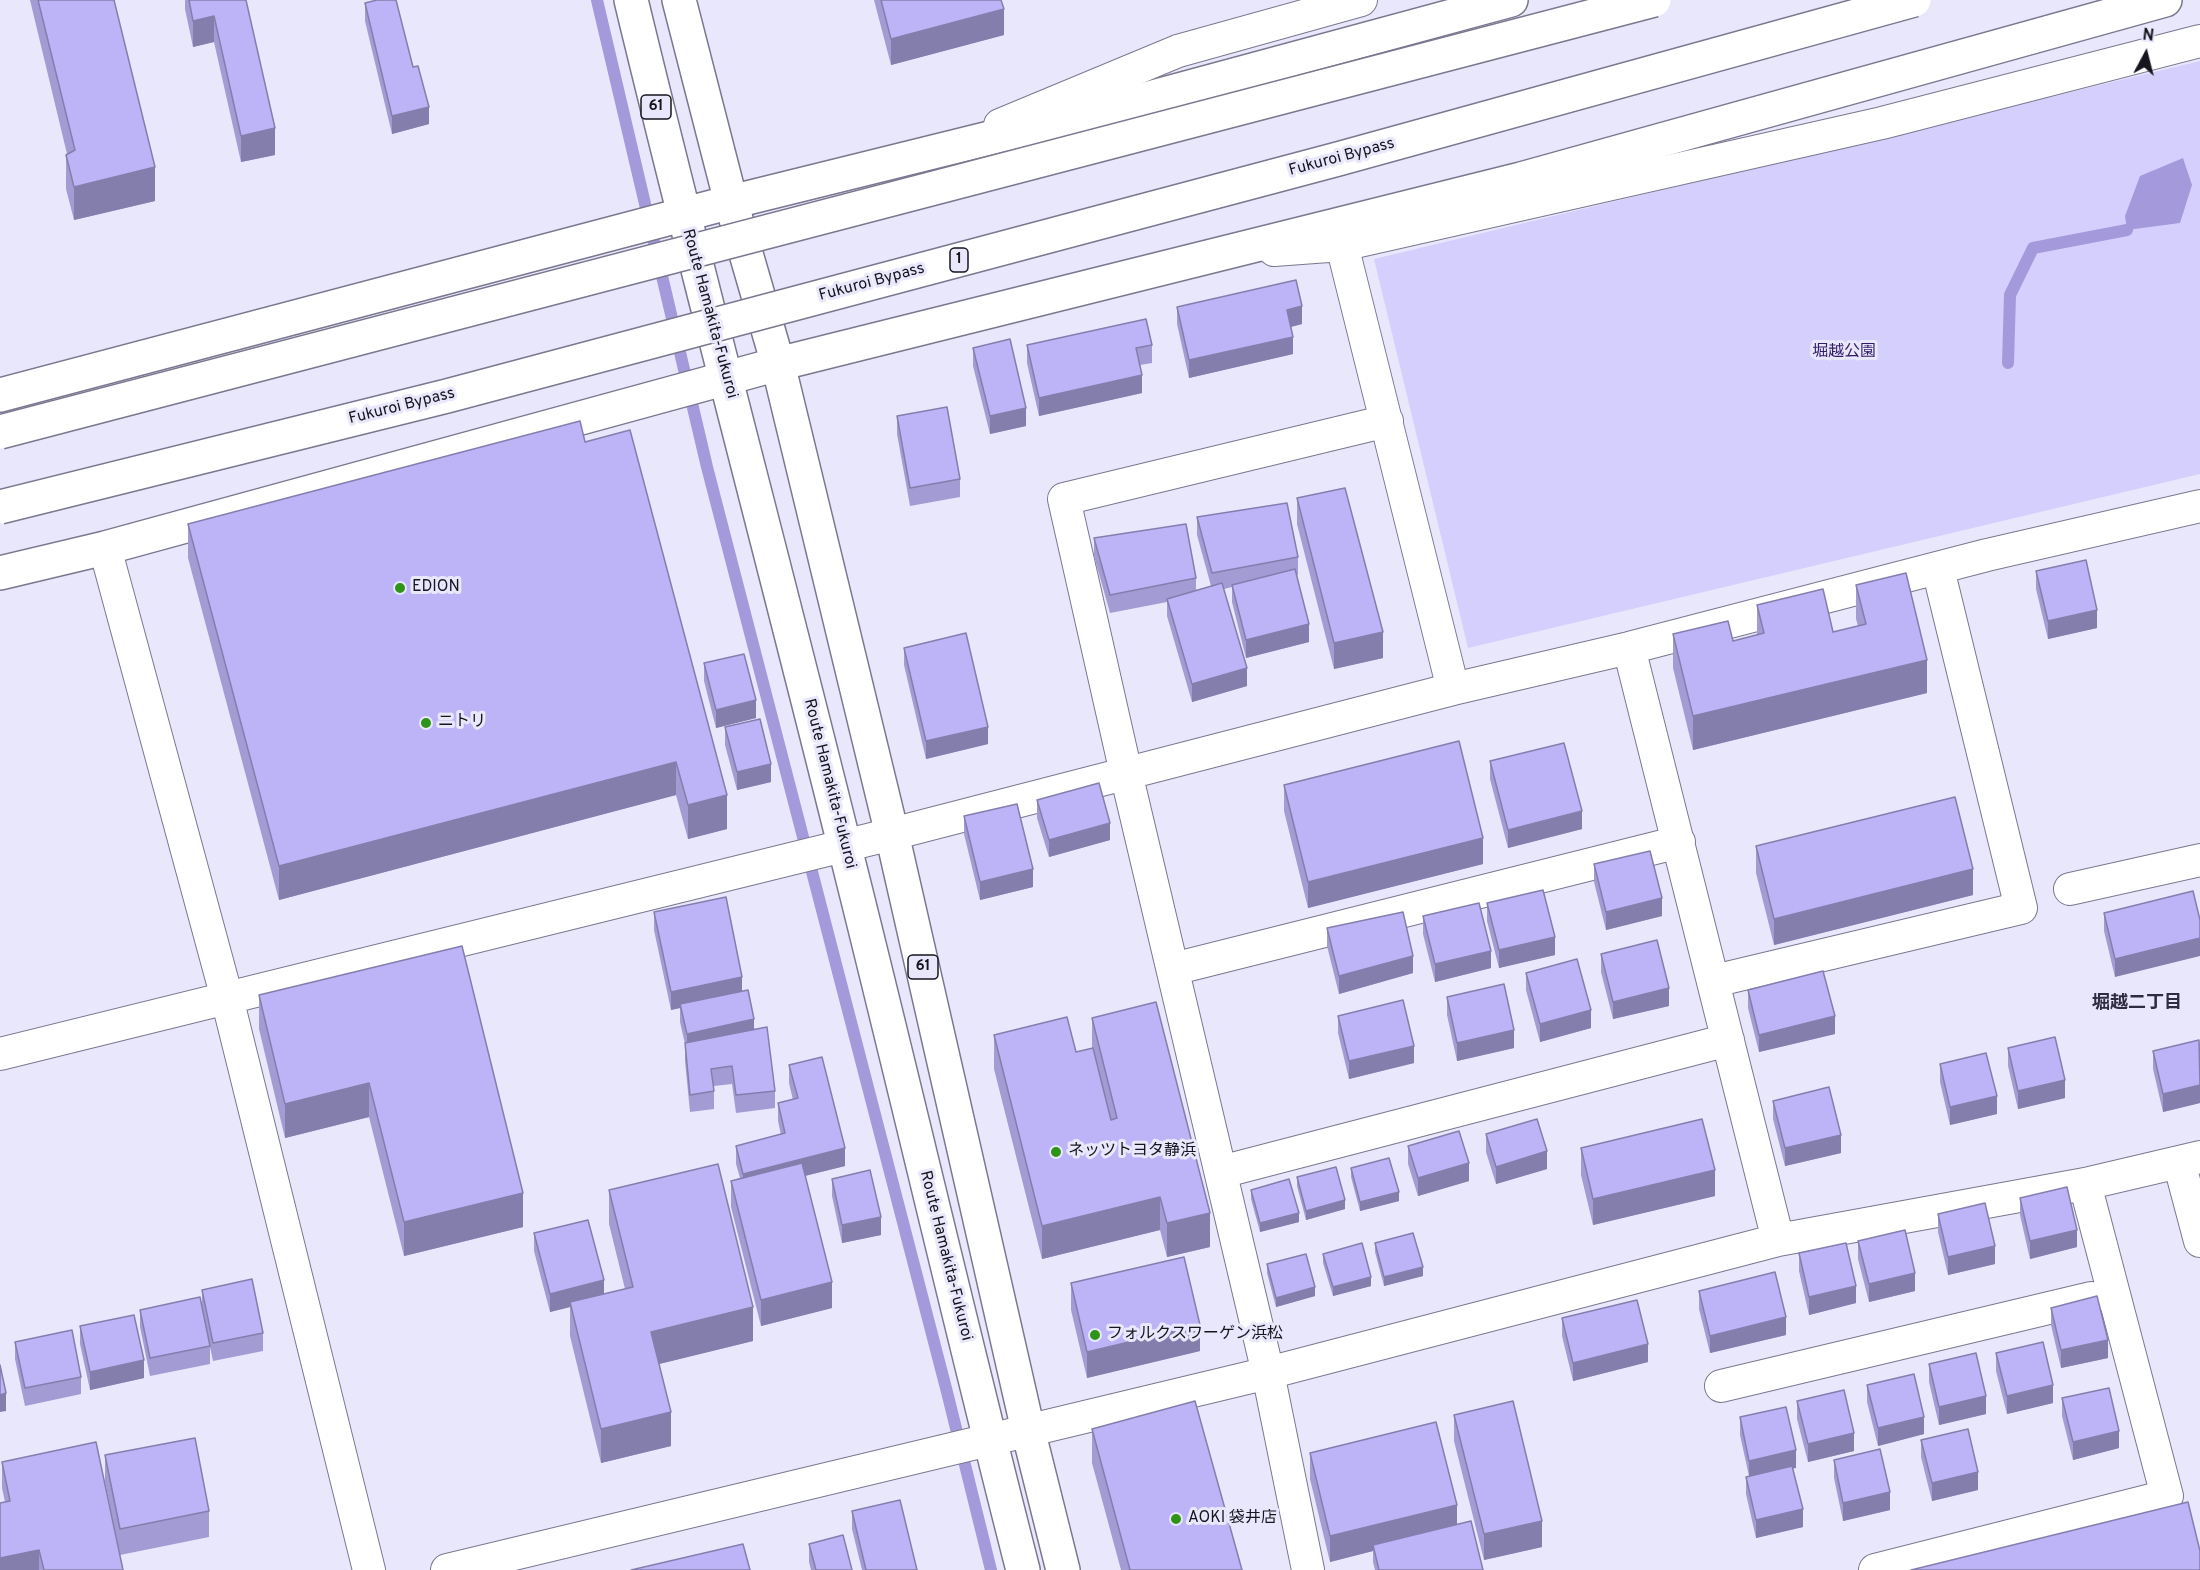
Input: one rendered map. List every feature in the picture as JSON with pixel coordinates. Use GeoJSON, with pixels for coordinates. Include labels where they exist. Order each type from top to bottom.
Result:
{"type":"FeatureCollection","features":[{"type":"Feature","properties":{"kind":"main road","name":"Route Hamakita-Fukuroi"},"geometry":{"type":"LineString","coordinates":[[631,0],[682,215],[727,379],[845,846],[1023,1570]]}},
{"type":"Feature","properties":{"kind":"main road","name":"61"},"geometry":{"type":"LineString","coordinates":[[679,0],[730,202],[778,364],[892,834],[1028,1430],[1063,1570]]}},
{"type":"Feature","properties":{"kind":"main road"},"geometry":{"type":"LineString","coordinates":[[0,395],[730,202],[1127,104],[1511,0]]}},
{"type":"Feature","properties":{"kind":"main road"},"geometry":{"type":"LineString","coordinates":[[0,432],[1654,0]]}},
{"type":"Feature","properties":{"kind":"main road","name":"Fukuroi Bypass"},"geometry":{"type":"LineString","coordinates":[[0,507],[458,393],[1338,159],[1914,0]]}},
{"type":"Feature","properties":{"kind":"main road"},"geometry":{"type":"LineString","coordinates":[[0,573],[105,548],[778,364],[1521,179],[2164,0]]}},
{"type":"Feature","properties":{"kind":"street"},"geometry":{"type":"LineString","coordinates":[[944,148],[1178,51],[1361,0]]}},
{"type":"Feature","properties":{"kind":"street"},"geometry":{"type":"LineString","coordinates":[[1206,256],[1342,245],[1882,123],[2200,41]]}},
{"type":"Feature","properties":{"kind":"street"},"geometry":{"type":"LineString","coordinates":[[1342,245],[1453,689]]}},
{"type":"Feature","properties":{"kind":"street"},"geometry":{"type":"LineString","coordinates":[[1308,1570],[1268,1373],[1126,773],[1064,499],[1387,421]]}},
{"type":"Feature","properties":{"kind":"street"},"geometry":{"type":"LineString","coordinates":[[0,1054],[845,846],[1453,689],[1629,648],[1988,555],[2200,506]]}},
{"type":"Feature","properties":{"kind":"street"},"geometry":{"type":"LineString","coordinates":[[105,548],[227,998],[369,1570]]}},
{"type":"Feature","properties":{"kind":"street"},"geometry":{"type":"LineString","coordinates":[[1714,981],[2021,908],[1938,569]]}},
{"type":"Feature","properties":{"kind":"street"},"geometry":{"type":"LineString","coordinates":[[1629,648],[1778,1240]]}},
{"type":"Feature","properties":{"kind":"street"},"geometry":{"type":"LineString","coordinates":[[1173,969],[1679,842]]}},
{"type":"Feature","properties":{"kind":"street"},"geometry":{"type":"LineString","coordinates":[[2070,889],[2200,860]]}},
{"type":"Feature","properties":{"kind":"street"},"geometry":{"type":"LineString","coordinates":[[1221,1173],[1728,1040]]}},
{"type":"Feature","properties":{"kind":"street"},"geometry":{"type":"LineString","coordinates":[[447,1570],[1268,1373],[1778,1240],[2085,1184],[2190,1159],[2200,1241]]}},
{"type":"Feature","properties":{"kind":"street"},"geometry":{"type":"LineString","coordinates":[[1875,1570],[2167,1496],[2085,1184]]}},
{"type":"Feature","properties":{"kind":"street"},"geometry":{"type":"LineString","coordinates":[[1721,1386],[2114,1293]]}},
{"type":"Feature","properties":{"kind":"green space","name":"堀越公園"},"geometry":{"type":"Polygon","coordinates":[[[2200,61],[2200,474],[1468,648],[1374,259],[2200,61]]]}},
{"type":"Feature","properties":{"kind":"shaded area"},"geometry":{"type":"Polygon","coordinates":[[[2183,158],[2192,185],[2180,223],[2127,230],[2125,216],[2140,176],[2183,158]]]}},
{"type":"Feature","properties":{"kind":"building"},"geometry":{"type":"Polygon","coordinates":[[[38,0],[114,0],[155,167],[74,187],[66,155],[75,150],[38,0]]]}},
{"type":"Feature","properties":{"kind":"building"},"geometry":{"type":"Polygon","coordinates":[[[189,0],[246,0],[275,128],[241,136],[214,16],[193,21],[189,0]]]}},
{"type":"Feature","properties":{"kind":"building"},"geometry":{"type":"Polygon","coordinates":[[[377,0],[396,0],[413,67],[418,66],[429,107],[392,116],[365,3],[377,0]]]}},
{"type":"Feature","properties":{"kind":"building"},"geometry":{"type":"Polygon","coordinates":[[[881,0],[1001,0],[1004,9],[891,39],[881,0]]]}},
{"type":"Feature","properties":{"kind":"building"},"geometry":{"type":"Polygon","coordinates":[[[1296,280],[1302,306],[1287,310],[1293,337],[1189,360],[1177,307],[1296,280]]]}},
{"type":"Feature","properties":{"kind":"building"},"geometry":{"type":"Polygon","coordinates":[[[1146,319],[1152,345],[1136,348],[1142,375],[1039,398],[1027,345],[1146,319]]]}},
{"type":"Feature","properties":{"kind":"building"},"geometry":{"type":"Polygon","coordinates":[[[1010,339],[1026,408],[990,416],[973,348],[1010,339]]]}},
{"type":"Feature","properties":{"kind":"building"},"geometry":{"type":"Polygon","coordinates":[[[947,407],[960,479],[910,488],[897,416],[947,407]]]}},
{"type":"Feature","properties":{"kind":"building"},"geometry":{"type":"Polygon","coordinates":[[[580,421],[585,442],[630,430],[727,795],[688,805],[676,762],[279,866],[188,524],[580,421]]]}},
{"type":"Feature","properties":{"kind":"building"},"geometry":{"type":"Polygon","coordinates":[[[1345,488],[1383,632],[1334,643],[1297,498],[1345,488]]]}},
{"type":"Feature","properties":{"kind":"building"},"geometry":{"type":"Polygon","coordinates":[[[1287,503],[1298,557],[1212,573],[1197,517],[1287,503]]]}},
{"type":"Feature","properties":{"kind":"building"},"geometry":{"type":"Polygon","coordinates":[[[1186,524],[1196,578],[1110,595],[1094,538],[1186,524]]]}},
{"type":"Feature","properties":{"kind":"building"},"geometry":{"type":"Polygon","coordinates":[[[2086,560],[2097,610],[2048,621],[2036,571],[2086,560]]]}},
{"type":"Feature","properties":{"kind":"building"},"geometry":{"type":"Polygon","coordinates":[[[1295,569],[1309,624],[1246,640],[1232,585],[1295,569]]]}},
{"type":"Feature","properties":{"kind":"building"},"geometry":{"type":"Polygon","coordinates":[[[1906,573],[1927,660],[1693,716],[1673,634],[1728,621],[1733,641],[1764,633],[1757,605],[1823,589],[1833,632],[1866,624],[1856,585],[1906,573]]]}},
{"type":"Feature","properties":{"kind":"building"},"geometry":{"type":"Polygon","coordinates":[[[1222,583],[1247,668],[1192,684],[1167,599],[1222,583]]]}},
{"type":"Feature","properties":{"kind":"building"},"geometry":{"type":"Polygon","coordinates":[[[966,633],[988,727],[926,741],[904,648],[966,633]]]}},
{"type":"Feature","properties":{"kind":"building"},"geometry":{"type":"Polygon","coordinates":[[[744,654],[756,700],[716,710],[704,663],[744,654]]]}},
{"type":"Feature","properties":{"kind":"building"},"geometry":{"type":"Polygon","coordinates":[[[760,719],[771,764],[737,772],[725,727],[760,719]]]}},
{"type":"Feature","properties":{"kind":"building"},"geometry":{"type":"Polygon","coordinates":[[[1459,741],[1483,838],[1308,882],[1284,785],[1459,741]]]}},
{"type":"Feature","properties":{"kind":"building"},"geometry":{"type":"Polygon","coordinates":[[[1564,743],[1582,811],[1508,830],[1490,761],[1564,743]]]}},
{"type":"Feature","properties":{"kind":"building"},"geometry":{"type":"Polygon","coordinates":[[[1099,783],[1110,823],[1049,840],[1037,800],[1099,783]]]}},
{"type":"Feature","properties":{"kind":"building"},"geometry":{"type":"Polygon","coordinates":[[[1955,797],[1973,869],[1774,919],[1756,846],[1955,797]]]}},
{"type":"Feature","properties":{"kind":"building"},"geometry":{"type":"Polygon","coordinates":[[[1017,804],[1033,869],[980,882],[964,816],[1017,804]]]}},
{"type":"Feature","properties":{"kind":"building"},"geometry":{"type":"Polygon","coordinates":[[[1650,851],[1662,898],[1606,912],[1594,864],[1650,851]]]}},
{"type":"Feature","properties":{"kind":"building"},"geometry":{"type":"Polygon","coordinates":[[[1543,890],[1555,937],[1499,950],[1487,903],[1543,890]]]}},
{"type":"Feature","properties":{"kind":"building"},"geometry":{"type":"Polygon","coordinates":[[[2193,891],[2200,920],[2200,938],[2115,959],[2104,913],[2193,891]]]}},
{"type":"Feature","properties":{"kind":"building"},"geometry":{"type":"Polygon","coordinates":[[[726,897],[742,977],[671,992],[654,912],[726,897]]]}},
{"type":"Feature","properties":{"kind":"building"},"geometry":{"type":"Polygon","coordinates":[[[1479,903],[1491,951],[1435,964],[1423,916],[1479,903]]]}},
{"type":"Feature","properties":{"kind":"building"},"geometry":{"type":"Polygon","coordinates":[[[1403,912],[1413,956],[1339,976],[1327,928],[1403,912]]]}},
{"type":"Feature","properties":{"kind":"building"},"geometry":{"type":"Polygon","coordinates":[[[1657,940],[1669,988],[1613,1002],[1601,954],[1657,940]]]}},
{"type":"Feature","properties":{"kind":"building"},"geometry":{"type":"Polygon","coordinates":[[[462,946],[523,1193],[404,1222],[369,1083],[285,1104],[259,995],[462,946]]]}},
{"type":"Feature","properties":{"kind":"building"},"geometry":{"type":"Polygon","coordinates":[[[1577,959],[1591,1010],[1540,1024],[1526,973],[1577,959]]]}},
{"type":"Feature","properties":{"kind":"building"},"geometry":{"type":"Polygon","coordinates":[[[1823,971],[1835,1016],[1759,1035],[1748,990],[1823,971]]]}},
{"type":"Feature","properties":{"kind":"building"},"geometry":{"type":"Polygon","coordinates":[[[1504,984],[1514,1030],[1457,1043],[1447,997],[1504,984]]]}},
{"type":"Feature","properties":{"kind":"building"},"geometry":{"type":"Polygon","coordinates":[[[748,990],[754,1019],[687,1034],[680,1004],[748,990]]]}},
{"type":"Feature","properties":{"kind":"building"},"geometry":{"type":"Polygon","coordinates":[[[1403,1000],[1414,1046],[1349,1061],[1338,1016],[1403,1000]]]}},
{"type":"Feature","properties":{"kind":"building"},"geometry":{"type":"Polygon","coordinates":[[[1156,1002],[1210,1213],[1167,1223],[1160,1197],[1042,1226],[994,1035],[1067,1017],[1076,1052],[1093,1048],[1111,1120],[1117,1118],[1092,1018],[1156,1002]]]}},
{"type":"Feature","properties":{"kind":"building"},"geometry":{"type":"Polygon","coordinates":[[[767,1027],[775,1091],[736,1095],[732,1066],[711,1069],[714,1091],[690,1095],[685,1043],[767,1027]]]}},
{"type":"Feature","properties":{"kind":"building"},"geometry":{"type":"Polygon","coordinates":[[[2055,1037],[2065,1080],[2018,1091],[2008,1048],[2055,1037]]]}},
{"type":"Feature","properties":{"kind":"building"},"geometry":{"type":"Polygon","coordinates":[[[2199,1040],[2200,1085],[2163,1094],[2153,1051],[2199,1040]]]}},
{"type":"Feature","properties":{"kind":"building"},"geometry":{"type":"Polygon","coordinates":[[[1986,1053],[1997,1096],[1950,1107],[1940,1064],[1986,1053]]]}},
{"type":"Feature","properties":{"kind":"building"},"geometry":{"type":"Polygon","coordinates":[[[822,1057],[845,1148],[743,1174],[736,1146],[785,1133],[778,1103],[798,1098],[789,1065],[822,1057]]]}},
{"type":"Feature","properties":{"kind":"building"},"geometry":{"type":"Polygon","coordinates":[[[1829,1087],[1841,1135],[1785,1148],[1773,1101],[1829,1087]]]}},
{"type":"Feature","properties":{"kind":"building"},"geometry":{"type":"Polygon","coordinates":[[[1537,1119],[1547,1151],[1496,1167],[1486,1134],[1537,1119]]]}},
{"type":"Feature","properties":{"kind":"building"},"geometry":{"type":"Polygon","coordinates":[[[1702,1119],[1715,1170],[1593,1199],[1581,1148],[1702,1119]]]}},
{"type":"Feature","properties":{"kind":"building"},"geometry":{"type":"Polygon","coordinates":[[[1459,1131],[1469,1163],[1418,1178],[1408,1146],[1459,1131]]]}},
{"type":"Feature","properties":{"kind":"building"},"geometry":{"type":"Polygon","coordinates":[[[1389,1158],[1399,1192],[1360,1202],[1351,1168],[1389,1158]]]}},
{"type":"Feature","properties":{"kind":"building"},"geometry":{"type":"Polygon","coordinates":[[[802,1163],[832,1282],[761,1300],[731,1181],[802,1163]]]}},
{"type":"Feature","properties":{"kind":"building"},"geometry":{"type":"Polygon","coordinates":[[[718,1164],[753,1307],[651,1332],[671,1412],[601,1429],[570,1302],[633,1287],[609,1190],[718,1164]]]}},
{"type":"Feature","properties":{"kind":"building"},"geometry":{"type":"Polygon","coordinates":[[[1336,1167],[1345,1200],[1306,1211],[1297,1177],[1336,1167]]]}},
{"type":"Feature","properties":{"kind":"building"},"geometry":{"type":"Polygon","coordinates":[[[870,1170],[881,1217],[842,1225],[832,1179],[870,1170]]]}},
{"type":"Feature","properties":{"kind":"building"},"geometry":{"type":"Polygon","coordinates":[[[1289,1179],[1299,1213],[1260,1223],[1251,1190],[1289,1179]]]}},
{"type":"Feature","properties":{"kind":"building"},"geometry":{"type":"Polygon","coordinates":[[[2067,1187],[2077,1230],[2030,1241],[2020,1198],[2067,1187]]]}},
{"type":"Feature","properties":{"kind":"building"},"geometry":{"type":"Polygon","coordinates":[[[1985,1203],[1995,1246],[1948,1257],[1938,1214],[1985,1203]]]}},
{"type":"Feature","properties":{"kind":"building"},"geometry":{"type":"Polygon","coordinates":[[[588,1220],[604,1280],[550,1294],[534,1233],[588,1220]]]}},
{"type":"Feature","properties":{"kind":"building"},"geometry":{"type":"Polygon","coordinates":[[[1905,1230],[1915,1273],[1869,1284],[1858,1241],[1905,1230]]]}},
{"type":"Feature","properties":{"kind":"building"},"geometry":{"type":"Polygon","coordinates":[[[1413,1233],[1423,1267],[1384,1277],[1375,1243],[1413,1233]]]}},
{"type":"Feature","properties":{"kind":"building"},"geometry":{"type":"Polygon","coordinates":[[[1362,1243],[1371,1277],[1333,1287],[1323,1254],[1362,1243]]]}},
{"type":"Feature","properties":{"kind":"building"},"geometry":{"type":"Polygon","coordinates":[[[1846,1243],[1856,1286],[1809,1297],[1799,1253],[1846,1243]]]}},
{"type":"Feature","properties":{"kind":"building"},"geometry":{"type":"Polygon","coordinates":[[[1306,1254],[1315,1287],[1276,1298],[1267,1264],[1306,1254]]]}},
{"type":"Feature","properties":{"kind":"building"},"geometry":{"type":"Polygon","coordinates":[[[1184,1257],[1200,1325],[1087,1352],[1071,1283],[1184,1257]]]}},
{"type":"Feature","properties":{"kind":"building"},"geometry":{"type":"Polygon","coordinates":[[[1775,1272],[1786,1317],[1710,1336],[1699,1291],[1775,1272]]]}},
{"type":"Feature","properties":{"kind":"building"},"geometry":{"type":"Polygon","coordinates":[[[252,1279],[263,1333],[213,1343],[202,1290],[252,1279]]]}},
{"type":"Feature","properties":{"kind":"building"},"geometry":{"type":"Polygon","coordinates":[[[2097,1296],[2108,1340],[2061,1350],[2051,1308],[2097,1296]]]}},
{"type":"Feature","properties":{"kind":"building"},"geometry":{"type":"Polygon","coordinates":[[[200,1297],[210,1346],[150,1358],[140,1310],[200,1297]]]}},
{"type":"Feature","properties":{"kind":"building"},"geometry":{"type":"Polygon","coordinates":[[[1637,1300],[1648,1344],[1573,1363],[1562,1318],[1637,1300]]]}},
{"type":"Feature","properties":{"kind":"building"},"geometry":{"type":"Polygon","coordinates":[[[134,1315],[144,1360],[90,1372],[80,1326],[134,1315]]]}},
{"type":"Feature","properties":{"kind":"building"},"geometry":{"type":"Polygon","coordinates":[[[72,1330],[81,1377],[25,1388],[15,1342],[72,1330]]]}},
{"type":"Feature","properties":{"kind":"building"},"geometry":{"type":"Polygon","coordinates":[[[2043,1342],[2053,1385],[2007,1396],[1996,1353],[2043,1342]]]}},
{"type":"Feature","properties":{"kind":"building"},"geometry":{"type":"Polygon","coordinates":[[[1976,1353],[1986,1396],[1939,1407],[1929,1364],[1976,1353]]]}},
{"type":"Feature","properties":{"kind":"building"},"geometry":{"type":"Polygon","coordinates":[[[0,1365],[6,1393],[0,1395],[0,1365]]]}},
{"type":"Feature","properties":{"kind":"building"},"geometry":{"type":"Polygon","coordinates":[[[1914,1374],[1924,1417],[1878,1428],[1867,1385],[1914,1374]]]}},
{"type":"Feature","properties":{"kind":"building"},"geometry":{"type":"Polygon","coordinates":[[[2109,1388],[2119,1431],[2073,1442],[2062,1398],[2109,1388]]]}},
{"type":"Feature","properties":{"kind":"building"},"geometry":{"type":"Polygon","coordinates":[[[1844,1390],[1854,1433],[1808,1444],[1797,1401],[1844,1390]]]}},
{"type":"Feature","properties":{"kind":"building"},"geometry":{"type":"Polygon","coordinates":[[[1195,1401],[1242,1570],[1130,1570],[1092,1429],[1195,1401]]]}},
{"type":"Feature","properties":{"kind":"building"},"geometry":{"type":"Polygon","coordinates":[[[1513,1401],[1542,1521],[1484,1534],[1454,1415],[1513,1401]]]}},
{"type":"Feature","properties":{"kind":"building"},"geometry":{"type":"Polygon","coordinates":[[[1786,1407],[1796,1450],[1749,1461],[1740,1417],[1786,1407]]]}},
{"type":"Feature","properties":{"kind":"building"},"geometry":{"type":"Polygon","coordinates":[[[1436,1422],[1457,1505],[1330,1536],[1310,1453],[1436,1422]]]}},
{"type":"Feature","properties":{"kind":"building"},"geometry":{"type":"Polygon","coordinates":[[[1968,1429],[1978,1472],[1932,1483],[1921,1440],[1968,1429]]]}},
{"type":"Feature","properties":{"kind":"building"},"geometry":{"type":"Polygon","coordinates":[[[195,1438],[209,1511],[120,1529],[105,1455],[195,1438]]]}},
{"type":"Feature","properties":{"kind":"building"},"geometry":{"type":"Polygon","coordinates":[[[96,1442],[123,1570],[44,1570],[39,1550],[0,1558],[0,1503],[10,1501],[2,1462],[96,1442]]]}},
{"type":"Feature","properties":{"kind":"building"},"geometry":{"type":"Polygon","coordinates":[[[1880,1449],[1890,1492],[1843,1503],[1834,1460],[1880,1449]]]}},
{"type":"Feature","properties":{"kind":"building"},"geometry":{"type":"Polygon","coordinates":[[[1792,1466],[1803,1509],[1756,1520],[1746,1477],[1792,1466]]]}},
{"type":"Feature","properties":{"kind":"building"},"geometry":{"type":"Polygon","coordinates":[[[900,1500],[917,1570],[866,1570],[852,1511],[900,1500]]]}},
{"type":"Feature","properties":{"kind":"building"},"geometry":{"type":"Polygon","coordinates":[[[2188,1502],[2200,1551],[2200,1570],[1911,1570],[2188,1502]]]}},
{"type":"Feature","properties":{"kind":"building"},"geometry":{"type":"Polygon","coordinates":[[[1471,1521],[1483,1570],[1379,1570],[1373,1545],[1471,1521]]]}},
{"type":"Feature","properties":{"kind":"building"},"geometry":{"type":"Polygon","coordinates":[[[843,1535],[852,1570],[816,1570],[809,1544],[843,1535]]]}},
{"type":"Feature","properties":{"kind":"building"},"geometry":{"type":"Polygon","coordinates":[[[743,1544],[750,1570],[631,1570],[743,1544]]]}},
{"type":"Feature","properties":{"kind":"waterway"},"geometry":{"type":"LineString","coordinates":[[597,0],[707,467],[991,1570]]}},
{"type":"Feature","properties":{"kind":"waterway"},"geometry":{"type":"LineString","coordinates":[[2008,363],[2010,295],[2033,248],[2127,230]]}},
{"type":"Feature","properties":{"kind":"place","name":"EDION"},"geometry":{"type":"Point","coordinates":[400,588]}},
{"type":"Feature","properties":{"kind":"place","name":"ニトリ"},"geometry":{"type":"Point","coordinates":[426,723]}},
{"type":"Feature","properties":{"kind":"place","name":"ネッツトヨタ静浜"},"geometry":{"type":"Point","coordinates":[1056,1152]}},
{"type":"Feature","properties":{"kind":"place","name":"フォルクスワーゲン浜松"},"geometry":{"type":"Point","coordinates":[1095,1335]}},
{"type":"Feature","properties":{"kind":"place","name":"AOKI 袋井店"},"geometry":{"type":"Point","coordinates":[1176,1519]}},
{"type":"Feature","properties":{"kind":"district","name":"堀越二丁目"},"geometry":{"type":"Point","coordinates":[2137,1004]}}]}
